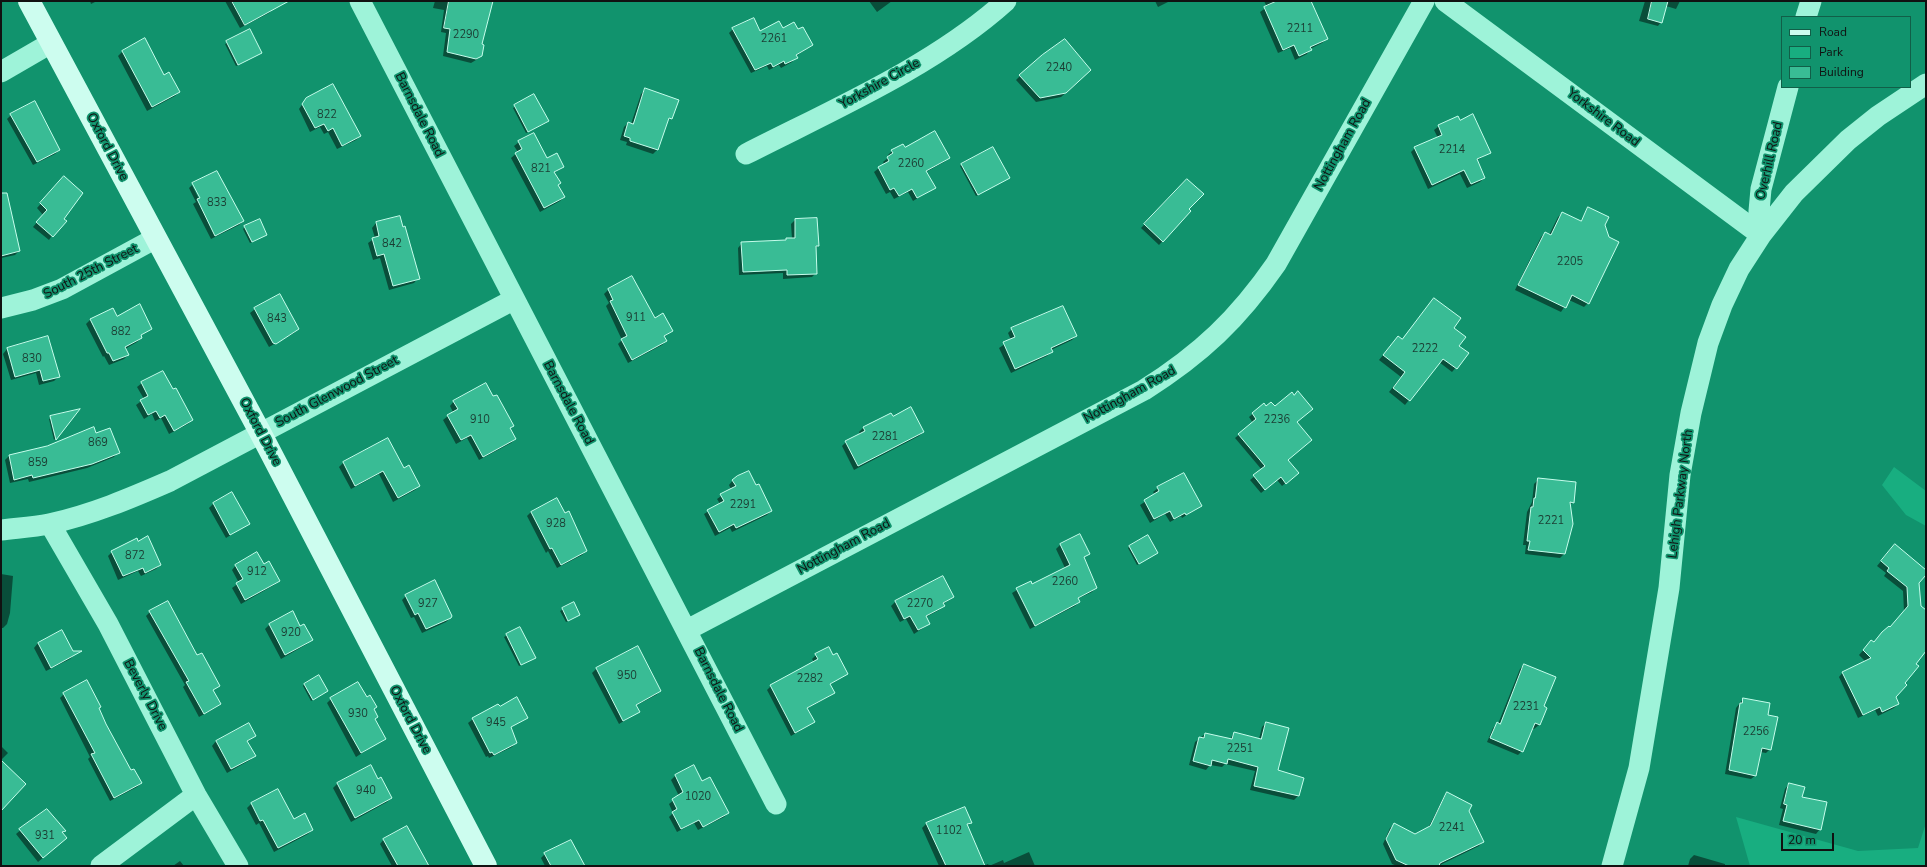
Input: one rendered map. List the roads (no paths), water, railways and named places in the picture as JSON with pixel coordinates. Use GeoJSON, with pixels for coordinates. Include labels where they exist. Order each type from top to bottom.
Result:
{"type":"FeatureCollection","features":[{"type":"Feature","properties":{"kind":"main road","name":"Oxford Drive"},"geometry":{"type":"LineString","coordinates":[[29,1],[260,432],[486,866]]}},
{"type":"Feature","properties":{"kind":"street","name":"Barnsdale Road"},"geometry":{"type":"LineString","coordinates":[[360,1],[514,300],[688,630],[776,804]]}},
{"type":"Feature","properties":{"kind":"street","name":"Yorkshire Circle"},"geometry":{"type":"LineString","coordinates":[[746,154],[881,84],[923,60],[963,34],[1006,1]]}},
{"type":"Feature","properties":{"kind":"street","name":"Nottingham Road"},"geometry":{"type":"LineString","coordinates":[[688,630],[1144,390],[1175,370],[1204,348],[1246,305],[1276,264],[1424,1]]}},
{"type":"Feature","properties":{"kind":"street","name":"Yorkshire Road"},"geometry":{"type":"LineString","coordinates":[[1445,1],[1761,235]]}},
{"type":"Feature","properties":{"kind":"street"},"geometry":{"type":"LineString","coordinates":[[1806,16],[1811,1]]}},
{"type":"Feature","properties":{"kind":"street"},"geometry":{"type":"LineString","coordinates":[[1,72],[51,43]]}},
{"type":"Feature","properties":{"kind":"street","name":"Lehigh Parkway North"},"geometry":{"type":"LineString","coordinates":[[1612,866],[1639,768],[1669,588],[1680,475],[1693,403],[1708,343],[1722,305],[1740,269],[1761,235],[1794,193],[1820,165],[1848,140],[1878,116],[1926,84]]}},
{"type":"Feature","properties":{"kind":"street","name":"Overhill Road"},"geometry":{"type":"LineString","coordinates":[[1761,235],[1759,211],[1761,189],[1788,88]]}},
{"type":"Feature","properties":{"kind":"street","name":"South 25th Street"},"geometry":{"type":"LineString","coordinates":[[1,308],[33,300],[62,289],[156,238]]}},
{"type":"Feature","properties":{"kind":"street","name":"South Glenwood Street"},"geometry":{"type":"LineString","coordinates":[[1,530],[50,524],[101,509],[134,497],[170,480],[514,300]]}},
{"type":"Feature","properties":{"kind":"street","name":"Beverly Drive"},"geometry":{"type":"LineString","coordinates":[[50,524],[108,624],[196,794],[238,866]]}},
{"type":"Feature","properties":{"kind":"street"},"geometry":{"type":"LineString","coordinates":[[101,866],[196,794]]}}]}
